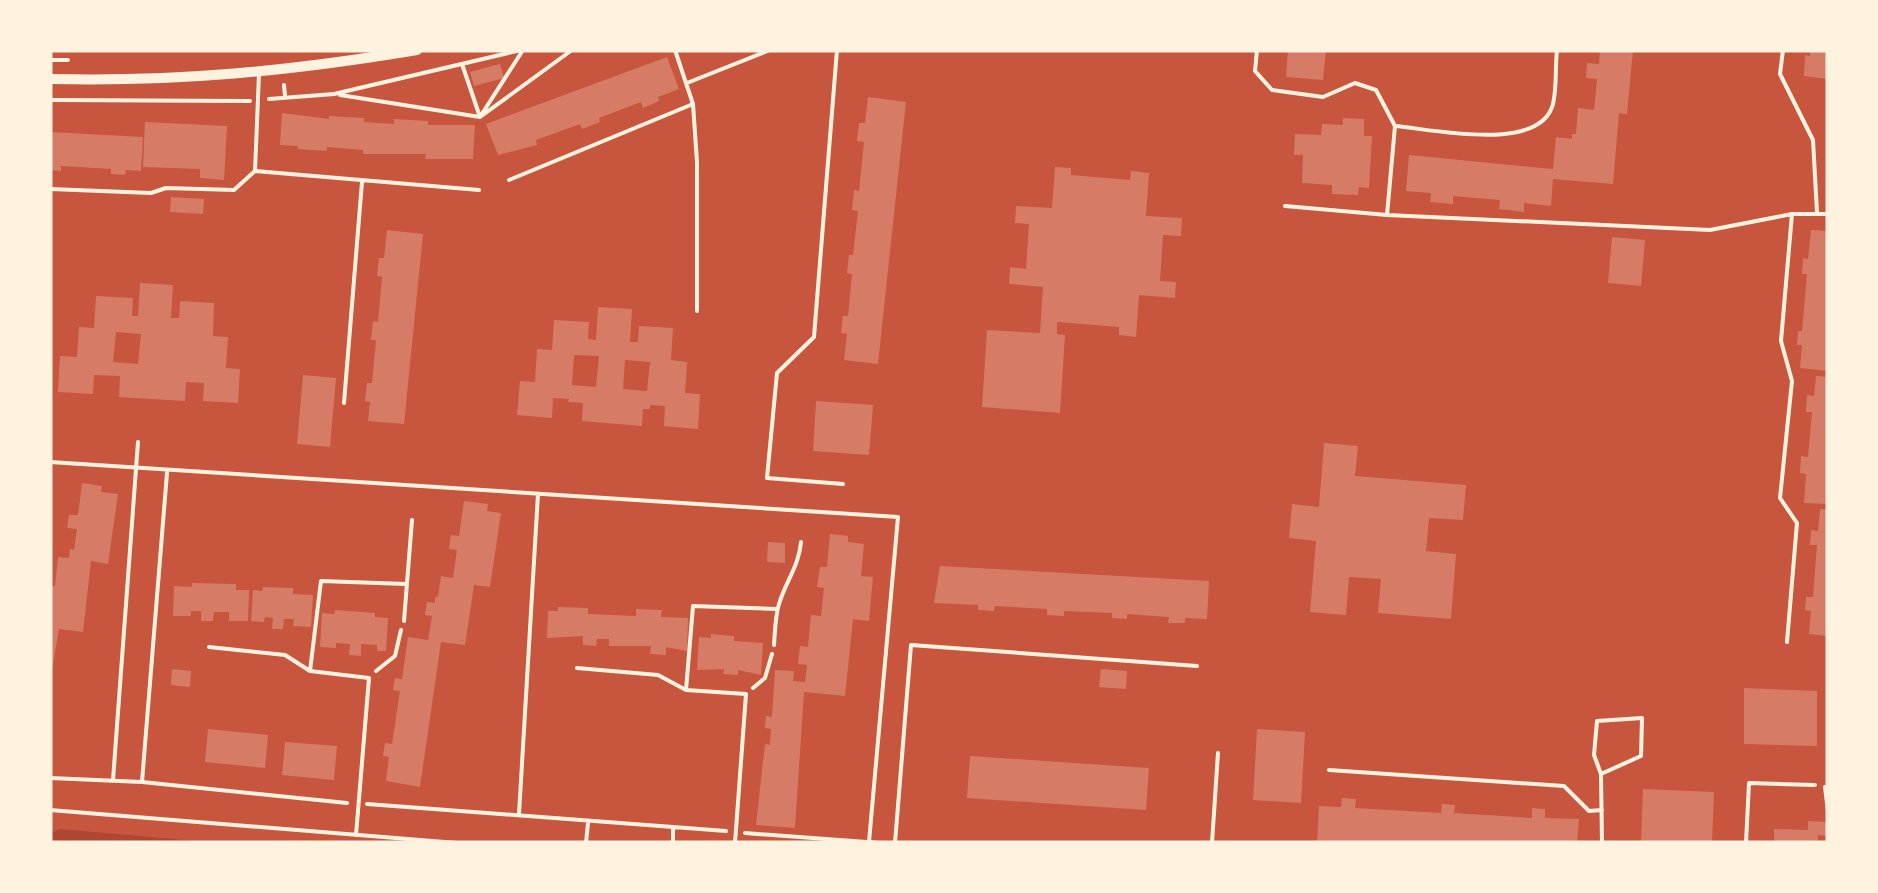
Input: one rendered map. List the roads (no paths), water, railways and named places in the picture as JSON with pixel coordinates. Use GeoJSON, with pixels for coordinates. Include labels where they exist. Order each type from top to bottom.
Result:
{"type":"FeatureCollection","features":[{"type":"Feature","properties":{"kind":"street"},"geometry":{"type":"LineString","coordinates":[[50,79],[130,81],[259,74],[417,50]]}},
{"type":"Feature","properties":{"kind":"lane"},"geometry":{"type":"LineString","coordinates":[[675,50],[693,104],[697,311]]}},
{"type":"Feature","properties":{"kind":"lane"},"geometry":{"type":"LineString","coordinates":[[686,83],[770,50]]}},
{"type":"Feature","properties":{"kind":"lane"},"geometry":{"type":"LineString","coordinates":[[837,50],[814,338],[776,373],[767,478],[843,484]]}},
{"type":"Feature","properties":{"kind":"lane"},"geometry":{"type":"LineString","coordinates":[[1257,50],[1256,71],[1272,90],[1323,98],[1355,83],[1376,90],[1395,126],[1387,214]]}},
{"type":"Feature","properties":{"kind":"lane"},"geometry":{"type":"LineString","coordinates":[[1395,126],[1504,136],[1531,130],[1544,120],[1552,106],[1556,50]]}},
{"type":"Feature","properties":{"kind":"lane"},"geometry":{"type":"LineString","coordinates":[[1782,50],[1780,74],[1813,140],[1817,214]]}},
{"type":"Feature","properties":{"kind":"lane"},"geometry":{"type":"LineString","coordinates":[[50,189],[152,193],[166,188],[234,190],[254,171],[259,74]]}},
{"type":"Feature","properties":{"kind":"lane"},"geometry":{"type":"LineString","coordinates":[[510,180],[693,104]]}},
{"type":"Feature","properties":{"kind":"lane"},"geometry":{"type":"LineString","coordinates":[[254,171],[478,190]]}},
{"type":"Feature","properties":{"kind":"lane"},"geometry":{"type":"LineString","coordinates":[[344,403],[362,182]]}},
{"type":"Feature","properties":{"kind":"lane"},"geometry":{"type":"LineString","coordinates":[[1285,206],[1710,230],[1792,214],[1828,214]]}},
{"type":"Feature","properties":{"kind":"lane"},"geometry":{"type":"LineString","coordinates":[[1787,642],[1796,523],[1780,498],[1792,381],[1780,341],[1792,214]]}},
{"type":"Feature","properties":{"kind":"lane"},"geometry":{"type":"LineString","coordinates":[[404,621],[412,520]]}},
{"type":"Feature","properties":{"kind":"lane"},"geometry":{"type":"LineString","coordinates":[[774,645],[777,609],[788,577],[800,564],[800,542]]}},
{"type":"Feature","properties":{"kind":"lane"},"geometry":{"type":"LineString","coordinates":[[310,671],[321,581],[406,584]]}},
{"type":"Feature","properties":{"kind":"lane"},"geometry":{"type":"LineString","coordinates":[[686,690],[692,606],[777,609]]}},
{"type":"Feature","properties":{"kind":"lane"},"geometry":{"type":"LineString","coordinates":[[894,843],[911,645],[1197,666]]}},
{"type":"Feature","properties":{"kind":"lane"},"geometry":{"type":"LineString","coordinates":[[209,647],[285,656],[310,671],[369,678],[356,835]]}},
{"type":"Feature","properties":{"kind":"lane"},"geometry":{"type":"LineString","coordinates":[[576,668],[658,675],[686,690],[746,694],[735,843]]}},
{"type":"Feature","properties":{"kind":"lane"},"geometry":{"type":"LineString","coordinates":[[1601,774],[1641,756],[1642,718],[1597,721],[1594,755],[1601,774],[1602,843]]}},
{"type":"Feature","properties":{"kind":"lane"},"geometry":{"type":"LineString","coordinates":[[1212,843],[1218,753]]}},
{"type":"Feature","properties":{"kind":"lane"},"geometry":{"type":"LineString","coordinates":[[1329,770],[1564,786],[1590,810],[1602,810]]}},
{"type":"Feature","properties":{"kind":"lane"},"geometry":{"type":"LineString","coordinates":[[1746,843],[1749,784],[1815,786]]}},
{"type":"Feature","properties":{"kind":"lane"},"geometry":{"type":"LineString","coordinates":[[50,810],[457,843]]}}]}
